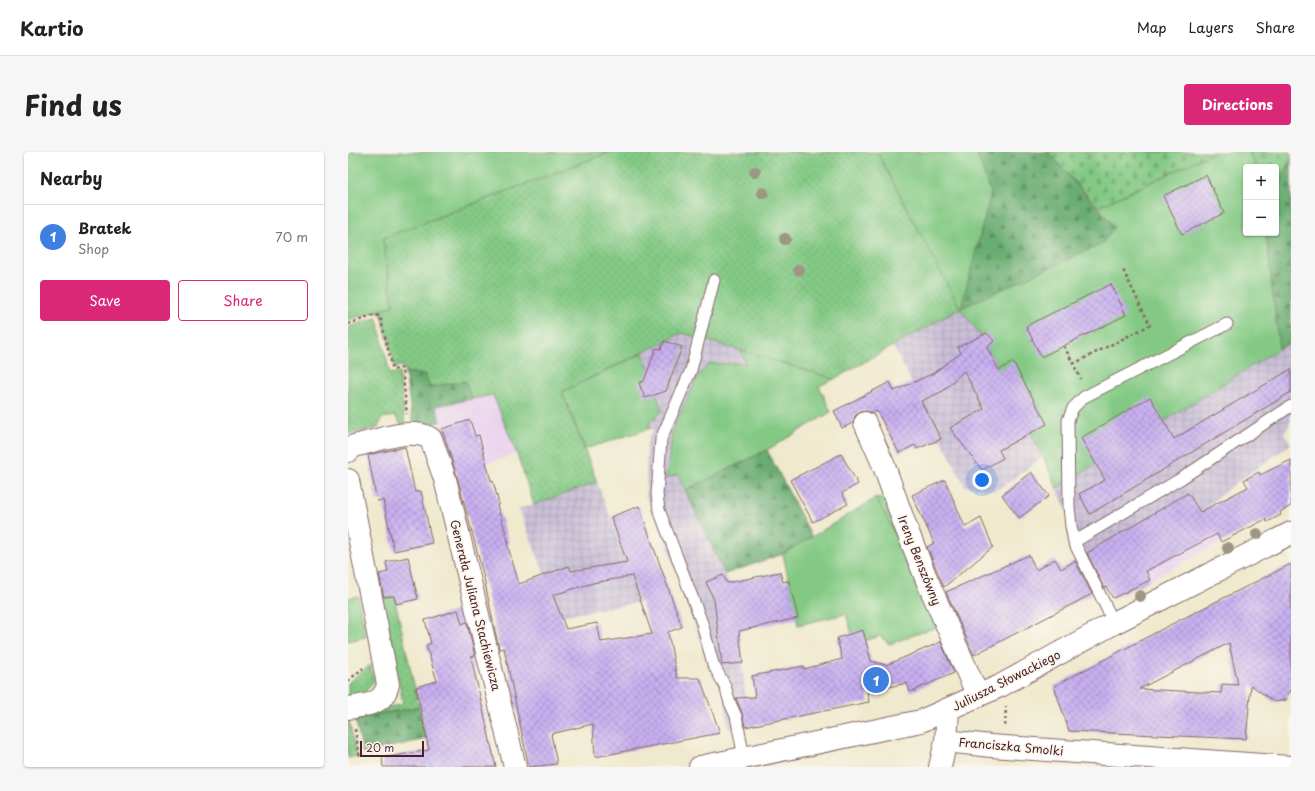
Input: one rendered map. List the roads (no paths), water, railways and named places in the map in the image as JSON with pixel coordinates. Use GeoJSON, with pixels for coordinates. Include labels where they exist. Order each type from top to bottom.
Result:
{"type":"FeatureCollection","features":[{"type":"Feature","properties":{"kind":"street","name":"Ireny Benszówny"},"geometry":{"type":"LineString","coordinates":[[864,423],[884,466],[926,578],[978,696]]}},
{"type":"Feature","properties":{"kind":"street","name":"Generała Juliana Stachiewicza"},"geometry":{"type":"LineString","coordinates":[[348,451],[354,446],[409,434],[426,436],[431,439],[434,444],[445,479],[514,767]]}},
{"type":"Feature","properties":{"kind":"street"},"geometry":{"type":"LineString","coordinates":[[348,480],[388,684],[387,691],[379,701],[351,716]]}},
{"type":"Feature","properties":{"kind":"street","name":"Juliusza Słowackiego"},"geometry":{"type":"LineString","coordinates":[[700,767],[911,724],[948,710],[1032,670],[1114,623],[1291,533]]}},
{"type":"Feature","properties":{"kind":"street"},"geometry":{"type":"LineString","coordinates":[[940,767],[946,741],[948,710]]}},
{"type":"Feature","properties":{"kind":"street","name":"Franciszka Smolki"},"geometry":{"type":"LineString","coordinates":[[946,741],[991,746],[1291,766]]}},
{"type":"Feature","properties":{"kind":"lane"},"geometry":{"type":"LineString","coordinates":[[714,280],[691,370],[661,439],[657,494],[659,510],[702,623],[713,664],[725,686],[736,716],[744,758]]}},
{"type":"Feature","properties":{"kind":"lane"},"geometry":{"type":"LineString","coordinates":[[1114,623],[1074,542],[1069,507],[1068,420],[1073,408],[1089,394],[1227,324]]}},
{"type":"Feature","properties":{"kind":"lane"},"geometry":{"type":"LineString","coordinates":[[1074,542],[1182,478],[1291,406]]}},
{"type":"Feature","properties":{"kind":"place","name":"Bratek"},"geometry":{"type":"Point","coordinates":[876,680]}}]}
